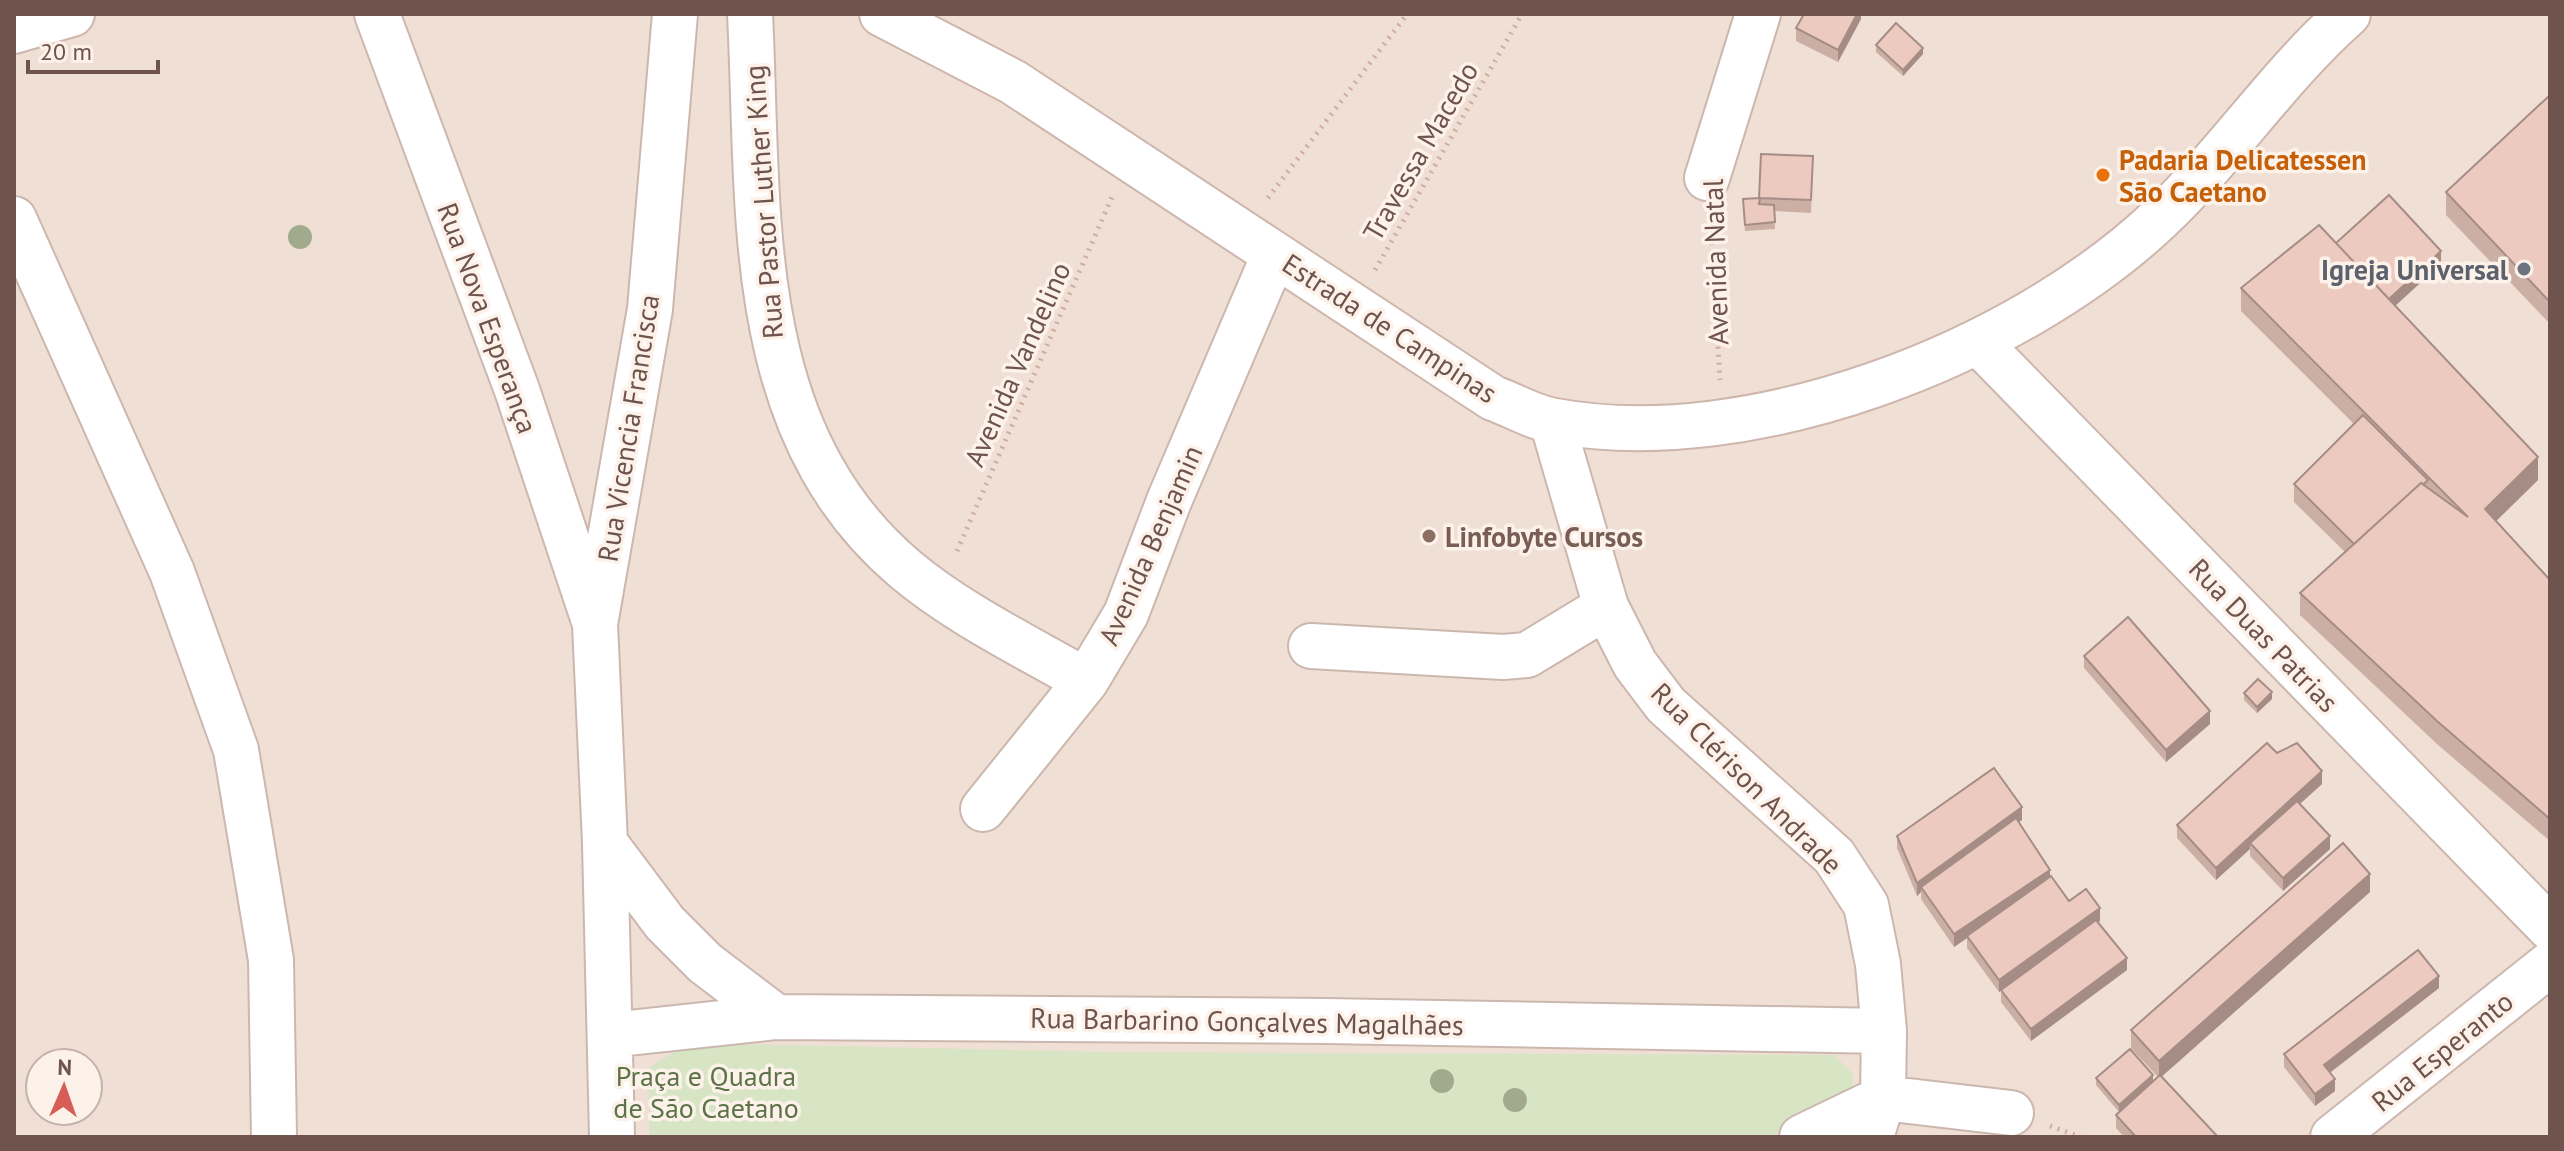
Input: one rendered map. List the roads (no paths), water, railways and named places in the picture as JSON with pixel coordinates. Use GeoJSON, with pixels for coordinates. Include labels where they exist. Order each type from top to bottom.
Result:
{"type":"FeatureCollection","features":[{"type":"Feature","properties":{"kind":"street"},"geometry":{"type":"LineString","coordinates":[[14,31],[72,14]]}},
{"type":"Feature","properties":{"kind":"street","name":"Rua Nova Esperança"},"geometry":{"type":"LineString","coordinates":[[377,14],[517,390],[595,624]]}},
{"type":"Feature","properties":{"kind":"street","name":"Rua Vicencia Francisca"},"geometry":{"type":"LineString","coordinates":[[612,1137],[605,843],[595,624],[650,309],[675,14]]}},
{"type":"Feature","properties":{"kind":"street","name":"Rua Pastor Luther King"},"geometry":{"type":"LineString","coordinates":[[750,14],[763,281],[775,357],[807,444],[851,514],[905,569],[994,628],[1086,681]]}},
{"type":"Feature","properties":{"kind":"street","name":"Estrada de Campinas"},"geometry":{"type":"LineString","coordinates":[[882,14],[1013,82],[1493,398],[1552,421],[1608,427],[1723,421],[1795,409],[1881,382],[1978,342],[2049,303],[2095,272],[2160,218],[2317,30],[2348,14]]}},
{"type":"Feature","properties":{"kind":"street","name":"Avenida Natal"},"geometry":{"type":"LineString","coordinates":[[1707,178],[1758,14]]}},
{"type":"Feature","properties":{"kind":"street"},"geometry":{"type":"LineString","coordinates":[[14,219],[172,572],[236,750],[271,960],[274,1137]]}},
{"type":"Feature","properties":{"kind":"street","name":"Avenida Benjamin"},"geometry":{"type":"LineString","coordinates":[[983,809],[1086,681],[1126,614],[1258,244]]}},
{"type":"Feature","properties":{"kind":"street","name":"Rua Duas Patrias"},"geometry":{"type":"LineString","coordinates":[[1978,342],[2550,928]]}},
{"type":"Feature","properties":{"kind":"street","name":"Rua Clérison Andrade"},"geometry":{"type":"LineString","coordinates":[[1552,421],[1606,607],[1635,664],[1666,705],[1834,856],[1866,905],[1878,964],[1884,1031],[1877,1117]]}},
{"type":"Feature","properties":{"kind":"street"},"geometry":{"type":"LineString","coordinates":[[1311,646],[1503,657],[1527,655],[1606,607]]}},
{"type":"Feature","properties":{"kind":"street"},"geometry":{"type":"LineString","coordinates":[[605,843],[665,923],[705,963],[776,1017]]}},
{"type":"Feature","properties":{"kind":"street","name":"Rua Esperanto"},"geometry":{"type":"LineString","coordinates":[[2333,1137],[2550,964]]}},
{"type":"Feature","properties":{"kind":"street","name":"Rua Barbarino Gonçalves Magalhães"},"geometry":{"type":"LineString","coordinates":[[610,1035],[776,1017],[1325,1021],[1884,1031]]}},
{"type":"Feature","properties":{"kind":"street"},"geometry":{"type":"LineString","coordinates":[[1802,1137],[1877,1117],[2011,1113]]}},
{"type":"Feature","properties":{"kind":"place","name":"Padaria Delicatessen São Caetano"},"geometry":{"type":"Point","coordinates":[2103,175]}},
{"type":"Feature","properties":{"kind":"place","name":"Igreja Universal"},"geometry":{"type":"Point","coordinates":[2524,269]}},
{"type":"Feature","properties":{"kind":"place","name":"Linfobyte Cursos"},"geometry":{"type":"Point","coordinates":[1429,536]}},
{"type":"Feature","properties":{"kind":"park label","name":"Praça e Quadra de São Caetano"},"geometry":{"type":"Point","coordinates":[706,1091]}}]}
